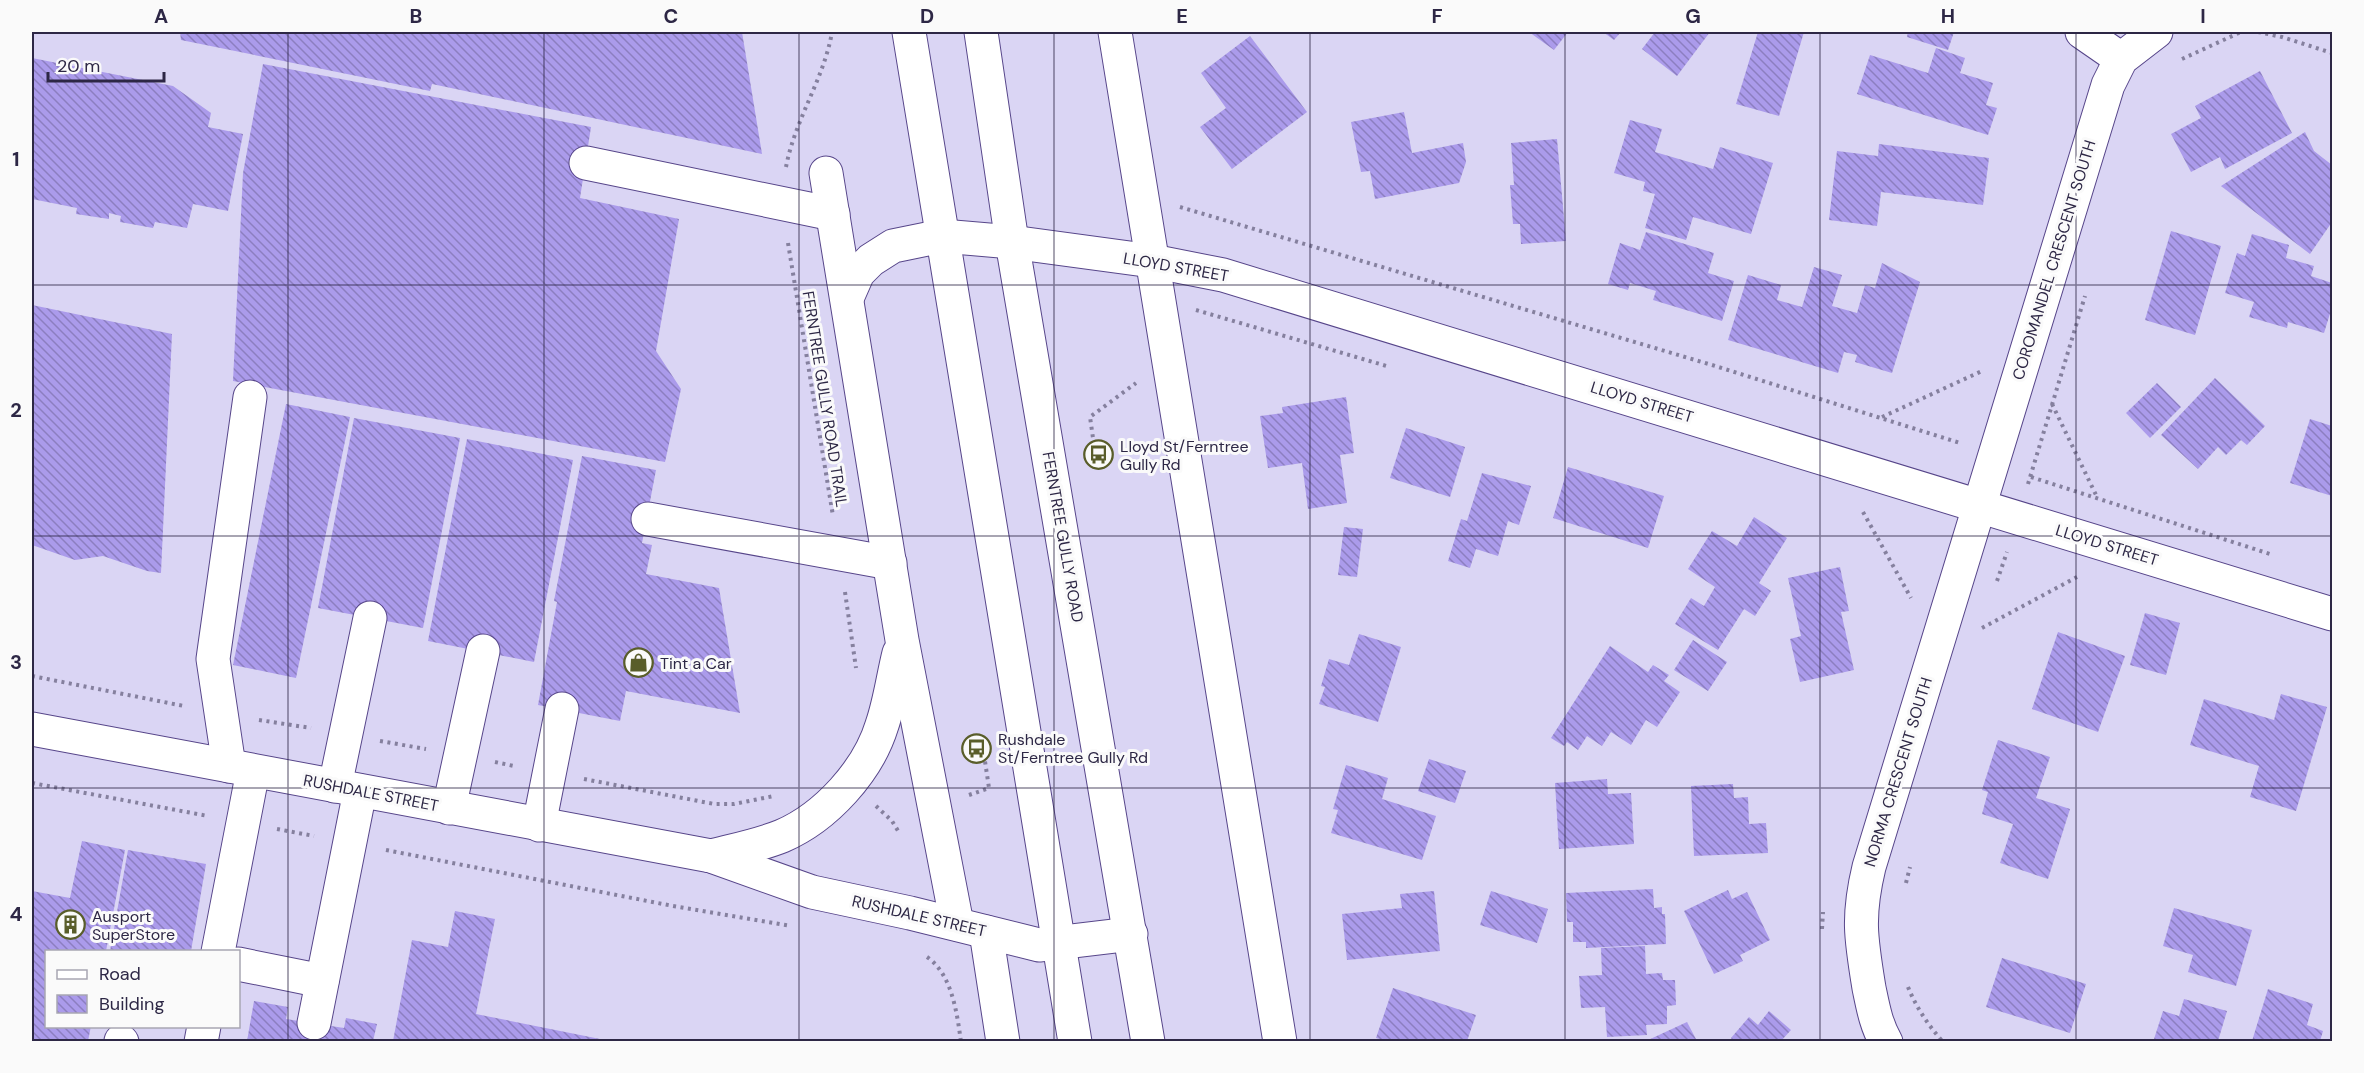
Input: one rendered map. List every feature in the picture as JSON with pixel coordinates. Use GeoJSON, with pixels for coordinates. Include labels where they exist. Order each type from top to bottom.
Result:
{"type":"FeatureCollection","features":[{"type":"Feature","properties":{"kind":"street"},"geometry":{"type":"LineString","coordinates":[[909,32],[1075,1041]]}},
{"type":"Feature","properties":{"kind":"street","name":"FERNTREE GULLY ROAD"},"geometry":{"type":"LineString","coordinates":[[981,32],[1012,242],[1148,1041]]}},
{"type":"Feature","properties":{"kind":"street"},"geometry":{"type":"LineString","coordinates":[[1115,32],[1280,1041]]}},
{"type":"Feature","properties":{"kind":"street"},"geometry":{"type":"LineString","coordinates":[[2082,32],[2121,58]]}},
{"type":"Feature","properties":{"kind":"street","name":"COROMANDEL CRESCENT SOUTH"},"geometry":{"type":"LineString","coordinates":[[1979,506],[2108,85],[2121,58],[2156,32]]}},
{"type":"Feature","properties":{"kind":"street"},"geometry":{"type":"LineString","coordinates":[[586,163],[833,214]]}},
{"type":"Feature","properties":{"kind":"street"},"geometry":{"type":"LineString","coordinates":[[826,173],[902,640],[971,928],[1004,1041]]}},
{"type":"Feature","properties":{"kind":"street"},"geometry":{"type":"LineString","coordinates":[[847,297],[858,273],[871,260],[893,246],[942,236]]}},
{"type":"Feature","properties":{"kind":"street","name":"LLOYD STREET"},"geometry":{"type":"LineString","coordinates":[[942,236],[1012,242],[1152,261],[1223,275],[2332,614]]}},
{"type":"Feature","properties":{"kind":"street"},"geometry":{"type":"LineString","coordinates":[[218,950],[243,823],[241,769],[213,659],[250,397]]}},
{"type":"Feature","properties":{"kind":"street","name":"NORMA CRESCENT SOUTH"},"geometry":{"type":"LineString","coordinates":[[1886,1041],[1874,1012],[1863,959],[1860,930],[1862,899],[1979,506]]}},
{"type":"Feature","properties":{"kind":"street"},"geometry":{"type":"LineString","coordinates":[[648,519],[890,562]]}},
{"type":"Feature","properties":{"kind":"street"},"geometry":{"type":"LineString","coordinates":[[314,1023],[349,842],[348,788],[370,618]]}},
{"type":"Feature","properties":{"kind":"street","name":"RUSHDALE STREET"},"geometry":{"type":"LineString","coordinates":[[711,856],[783,836],[809,820],[851,783],[870,754],[882,726],[902,640]]}},
{"type":"Feature","properties":{"kind":"street"},"geometry":{"type":"LineString","coordinates":[[449,807],[483,651]]}},
{"type":"Feature","properties":{"kind":"street"},"geometry":{"type":"LineString","coordinates":[[539,825],[562,709]]}},
{"type":"Feature","properties":{"kind":"street","name":"RUSHDALE STREET"},"geometry":{"type":"LineString","coordinates":[[32,729],[711,856],[812,892],[1039,945],[1131,934]]}},
{"type":"Feature","properties":{"kind":"street"},"geometry":{"type":"LineString","coordinates":[[240,964],[322,981]]}},
{"type":"Feature","properties":{"kind":"path","name":"FERNTREE GULLY ROAD TRAIL"},"geometry":{"type":"LineString","coordinates":[[832,32],[821,70],[789,151],[784,176],[784,204],[788,248],[839,553],[857,677]]}},
{"type":"Feature","properties":{"kind":"path"},"geometry":{"type":"LineString","coordinates":[[2177,61],[2241,32]]}},
{"type":"Feature","properties":{"kind":"path"},"geometry":{"type":"LineString","coordinates":[[2258,32],[2283,37],[2332,53]]}},
{"type":"Feature","properties":{"kind":"path"},"geometry":{"type":"LineString","coordinates":[[1174,205],[1712,365],[1960,443]]}},
{"type":"Feature","properties":{"kind":"path"},"geometry":{"type":"LineString","coordinates":[[2027,485],[2086,293]]}},
{"type":"Feature","properties":{"kind":"path"},"geometry":{"type":"LineString","coordinates":[[1095,452],[1090,417],[1168,359]]}},
{"type":"Feature","properties":{"kind":"path"},"geometry":{"type":"LineString","coordinates":[[1881,418],[1982,371]]}},
{"type":"Feature","properties":{"kind":"path"},"geometry":{"type":"LineString","coordinates":[[2052,404],[2097,498]]}},
{"type":"Feature","properties":{"kind":"path"},"geometry":{"type":"LineString","coordinates":[[2031,477],[2277,556]]}},
{"type":"Feature","properties":{"kind":"path"},"geometry":{"type":"LineString","coordinates":[[1863,512],[1911,598]]}},
{"type":"Feature","properties":{"kind":"path"},"geometry":{"type":"LineString","coordinates":[[1996,586],[2007,551]]}},
{"type":"Feature","properties":{"kind":"path"},"geometry":{"type":"LineString","coordinates":[[1982,628],[2077,577]]}},
{"type":"Feature","properties":{"kind":"path"},"geometry":{"type":"LineString","coordinates":[[1979,638],[1986,617]]}},
{"type":"Feature","properties":{"kind":"path"},"geometry":{"type":"LineString","coordinates":[[32,783],[673,906],[794,927]]}},
{"type":"Feature","properties":{"kind":"path"},"geometry":{"type":"LineString","coordinates":[[872,802],[892,821],[902,838]]}},
{"type":"Feature","properties":{"kind":"path"},"geometry":{"type":"LineString","coordinates":[[1905,884],[1912,861]]}},
{"type":"Feature","properties":{"kind":"path"},"geometry":{"type":"LineString","coordinates":[[922,954],[939,968],[950,991],[961,1041]]}},
{"type":"Feature","properties":{"kind":"path"},"geometry":{"type":"LineString","coordinates":[[1905,980],[1914,1002],[1943,1041]]}},
{"type":"Feature","properties":{"kind":"building"},"geometry":{"type":"Polygon","coordinates":[[[180,32],[742,32],[762,154],[432,84],[430,91],[181,40],[180,32]]]}},
{"type":"Feature","properties":{"kind":"building"},"geometry":{"type":"Polygon","coordinates":[[[1529,32],[1568,32],[1554,50],[1529,32]]]}},
{"type":"Feature","properties":{"kind":"building"},"geometry":{"type":"Polygon","coordinates":[[[1603,32],[1621,32],[1614,40],[1603,32]]]}},
{"type":"Feature","properties":{"kind":"building"},"geometry":{"type":"Polygon","coordinates":[[[1655,32],[1710,32],[1677,76],[1642,49],[1655,32]]]}},
{"type":"Feature","properties":{"kind":"building"},"geometry":{"type":"Polygon","coordinates":[[[1758,32],[1804,32],[1779,116],[1736,104],[1758,32]]]}},
{"type":"Feature","properties":{"kind":"building"},"geometry":{"type":"Polygon","coordinates":[[[1908,32],[1954,32],[1948,50],[1907,37],[1908,32]]]}},
{"type":"Feature","properties":{"kind":"building"},"geometry":{"type":"Polygon","coordinates":[[[1250,36],[1307,112],[1232,169],[1200,127],[1226,108],[1201,73],[1250,36]]]}},
{"type":"Feature","properties":{"kind":"building"},"geometry":{"type":"Polygon","coordinates":[[[1936,48],[1965,58],[1960,73],[1993,83],[1986,105],[1997,108],[1988,135],[1857,94],[1870,55],[1928,73],[1936,48]]]}},
{"type":"Feature","properties":{"kind":"building"},"geometry":{"type":"Polygon","coordinates":[[[32,58],[173,86],[211,113],[208,127],[243,134],[228,211],[193,204],[187,228],[155,222],[153,228],[120,222],[121,216],[109,213],[109,219],[76,214],[77,208],[32,199],[32,58]]]}},
{"type":"Feature","properties":{"kind":"building"},"geometry":{"type":"Polygon","coordinates":[[[263,64],[591,127],[580,198],[679,219],[656,351],[681,389],[665,462],[233,381],[243,173],[263,64]]]}},
{"type":"Feature","properties":{"kind":"building"},"geometry":{"type":"Polygon","coordinates":[[[2260,71],[2292,133],[2225,169],[2220,157],[2191,172],[2171,134],[2201,118],[2195,106],[2260,71]]]}},
{"type":"Feature","properties":{"kind":"building"},"geometry":{"type":"Polygon","coordinates":[[[1404,112],[1412,153],[1463,143],[1466,162],[1459,183],[1375,199],[1370,171],[1361,172],[1351,122],[1404,112]]]}},
{"type":"Feature","properties":{"kind":"building"},"geometry":{"type":"Polygon","coordinates":[[[1630,120],[1662,129],[1655,152],[1713,169],[1720,147],[1773,163],[1751,234],[1693,217],[1686,240],[1645,228],[1655,194],[1643,191],[1645,182],[1614,173],[1630,120]]]}},
{"type":"Feature","properties":{"kind":"building"},"geometry":{"type":"Polygon","coordinates":[[[2305,132],[2314,151],[2332,165],[2332,222],[2310,254],[2221,186],[2305,132]]]}},
{"type":"Feature","properties":{"kind":"building"},"geometry":{"type":"Polygon","coordinates":[[[1557,139],[1566,241],[1521,244],[1520,224],[1513,224],[1510,185],[1514,185],[1511,143],[1557,139]]]}},
{"type":"Feature","properties":{"kind":"building"},"geometry":{"type":"Polygon","coordinates":[[[1879,144],[1989,158],[1983,205],[1881,192],[1877,226],[1829,220],[1837,151],[1878,156],[1879,144]]]}},
{"type":"Feature","properties":{"kind":"building"},"geometry":{"type":"Polygon","coordinates":[[[2171,231],[2221,246],[2195,335],[2145,320],[2171,231]]]}},
{"type":"Feature","properties":{"kind":"building"},"geometry":{"type":"Polygon","coordinates":[[[1646,232],[1714,253],[1708,273],[1734,281],[1722,321],[1653,300],[1656,291],[1630,283],[1628,290],[1608,284],[1620,243],[1640,250],[1646,232]]]}},
{"type":"Feature","properties":{"kind":"building"},"geometry":{"type":"Polygon","coordinates":[[[2252,234],[2289,245],[2286,258],[2314,266],[2311,276],[2332,283],[2332,307],[2324,333],[2288,322],[2287,328],[2249,317],[2254,302],[2225,293],[2237,253],[2245,256],[2252,234]]]}},
{"type":"Feature","properties":{"kind":"building"},"geometry":{"type":"Polygon","coordinates":[[[1882,263],[1920,282],[1892,373],[1855,362],[1857,355],[1844,352],[1838,373],[1728,340],[1748,275],[1781,285],[1777,300],[1802,307],[1814,267],[1842,275],[1832,306],[1857,313],[1865,285],[1875,288],[1882,263]]]}},
{"type":"Feature","properties":{"kind":"building"},"geometry":{"type":"Polygon","coordinates":[[[32,305],[172,334],[161,573],[147,571],[103,556],[75,560],[32,545],[32,305]]]}},
{"type":"Feature","properties":{"kind":"building"},"geometry":{"type":"Polygon","coordinates":[[[2215,378],[2265,426],[2247,445],[2241,440],[2226,455],[2218,447],[2198,469],[2161,435],[2215,378]]]}},
{"type":"Feature","properties":{"kind":"building"},"geometry":{"type":"Polygon","coordinates":[[[2157,383],[2181,407],[2150,438],[2126,413],[2157,383]]]}},
{"type":"Feature","properties":{"kind":"building"},"geometry":{"type":"Polygon","coordinates":[[[1346,397],[1354,453],[1340,455],[1347,503],[1308,509],[1302,463],[1268,468],[1260,416],[1283,413],[1282,407],[1346,397]]]}},
{"type":"Feature","properties":{"kind":"building"},"geometry":{"type":"Polygon","coordinates":[[[286,404],[350,417],[296,678],[233,665],[286,404]]]}},
{"type":"Feature","properties":{"kind":"building"},"geometry":{"type":"Polygon","coordinates":[[[354,418],[460,438],[423,628],[318,608],[354,418]]]}},
{"type":"Feature","properties":{"kind":"building"},"geometry":{"type":"Polygon","coordinates":[[[2310,419],[2332,426],[2332,496],[2290,483],[2310,419]]]}},
{"type":"Feature","properties":{"kind":"building"},"geometry":{"type":"Polygon","coordinates":[[[1406,428],[1465,447],[1450,497],[1390,478],[1406,428]]]}},
{"type":"Feature","properties":{"kind":"building"},"geometry":{"type":"Polygon","coordinates":[[[467,439],[573,460],[534,662],[428,641],[467,439]]]}},
{"type":"Feature","properties":{"kind":"building"},"geometry":{"type":"Polygon","coordinates":[[[582,456],[656,470],[642,543],[652,545],[646,574],[719,588],[740,713],[626,691],[620,721],[538,705],[557,602],[554,601],[582,456]]]}},
{"type":"Feature","properties":{"kind":"building"},"geometry":{"type":"Polygon","coordinates":[[[1568,467],[1664,496],[1648,548],[1553,518],[1568,467]]]}},
{"type":"Feature","properties":{"kind":"building"},"geometry":{"type":"Polygon","coordinates":[[[1482,473],[1531,486],[1519,525],[1508,521],[1498,556],[1476,549],[1470,568],[1448,561],[1461,519],[1467,521],[1482,473]]]}},
{"type":"Feature","properties":{"kind":"building"},"geometry":{"type":"Polygon","coordinates":[[[1754,517],[1787,538],[1759,583],[1771,591],[1755,616],[1744,609],[1718,650],[1675,624],[1691,598],[1704,606],[1715,587],[1688,569],[1712,531],[1737,546],[1754,517]]]}},
{"type":"Feature","properties":{"kind":"building"},"geometry":{"type":"Polygon","coordinates":[[[1344,527],[1363,529],[1357,577],[1338,575],[1344,527]]]}},
{"type":"Feature","properties":{"kind":"building"},"geometry":{"type":"Polygon","coordinates":[[[1840,567],[1849,611],[1841,612],[1854,670],[1800,682],[1790,639],[1801,636],[1788,578],[1840,567]]]}},
{"type":"Feature","properties":{"kind":"building"},"geometry":{"type":"Polygon","coordinates":[[[2145,613],[2180,623],[2166,675],[2130,665],[2145,613]]]}},
{"type":"Feature","properties":{"kind":"building"},"geometry":{"type":"Polygon","coordinates":[[[2058,632],[2125,656],[2098,732],[2032,709],[2058,632]]]}},
{"type":"Feature","properties":{"kind":"building"},"geometry":{"type":"Polygon","coordinates":[[[1359,634],[1401,647],[1378,722],[1319,704],[1325,687],[1321,686],[1329,659],[1349,665],[1359,634]]]}},
{"type":"Feature","properties":{"kind":"building"},"geometry":{"type":"Polygon","coordinates":[[[1693,640],[1727,662],[1708,691],[1674,670],[1693,640]]]}},
{"type":"Feature","properties":{"kind":"building"},"geometry":{"type":"Polygon","coordinates":[[[1610,646],[1648,672],[1653,665],[1669,675],[1664,681],[1680,692],[1657,727],[1646,720],[1631,745],[1611,732],[1602,746],[1587,736],[1578,750],[1567,742],[1564,746],[1551,738],[1610,646]]]}},
{"type":"Feature","properties":{"kind":"building"},"geometry":{"type":"Polygon","coordinates":[[[2281,694],[2327,707],[2296,811],[2250,797],[2259,766],[2190,745],[2204,699],[2274,720],[2281,694]]]}},
{"type":"Feature","properties":{"kind":"building"},"geometry":{"type":"Polygon","coordinates":[[[1998,740],[2050,757],[2036,798],[2070,809],[2048,879],[2000,863],[2013,824],[1982,814],[1988,792],[1982,790],[1998,740]]]}},
{"type":"Feature","properties":{"kind":"building"},"geometry":{"type":"Polygon","coordinates":[[[1429,759],[1466,771],[1455,803],[1418,791],[1429,759]]]}},
{"type":"Feature","properties":{"kind":"building"},"geometry":{"type":"Polygon","coordinates":[[[1346,765],[1388,778],[1382,799],[1436,816],[1422,860],[1331,833],[1338,810],[1333,809],[1346,765]]]}},
{"type":"Feature","properties":{"kind":"building"},"geometry":{"type":"Polygon","coordinates":[[[1607,779],[1608,794],[1631,793],[1634,844],[1559,849],[1555,783],[1607,779]]]}},
{"type":"Feature","properties":{"kind":"building"},"geometry":{"type":"Polygon","coordinates":[[[1733,784],[1734,798],[1748,797],[1749,824],[1766,823],[1768,853],[1694,856],[1691,786],[1733,784]]]}},
{"type":"Feature","properties":{"kind":"building","name":"Ausport SuperStore"},"geometry":{"type":"Polygon","coordinates":[[[82,841],[125,850],[106,950],[45,950],[45,1028],[91,1028],[88,1041],[32,1041],[32,891],[70,898],[82,841]]]}},
{"type":"Feature","properties":{"kind":"building"},"geometry":{"type":"Polygon","coordinates":[[[128,850],[206,864],[191,950],[110,950],[128,850]]]}},
{"type":"Feature","properties":{"kind":"building"},"geometry":{"type":"Polygon","coordinates":[[[1653,889],[1654,908],[1662,907],[1662,914],[1665,914],[1666,944],[1586,948],[1586,942],[1573,942],[1573,922],[1567,922],[1566,893],[1653,889]]]}},
{"type":"Feature","properties":{"kind":"building"},"geometry":{"type":"Polygon","coordinates":[[[1728,890],[1732,899],[1747,892],[1770,940],[1740,955],[1743,961],[1714,974],[1684,911],[1728,890]]]}},
{"type":"Feature","properties":{"kind":"building"},"geometry":{"type":"Polygon","coordinates":[[[1434,891],[1440,951],[1347,960],[1342,914],[1402,908],[1400,894],[1434,891]]]}},
{"type":"Feature","properties":{"kind":"building"},"geometry":{"type":"Polygon","coordinates":[[[1491,891],[1548,909],[1537,943],[1480,925],[1491,891]]]}},
{"type":"Feature","properties":{"kind":"building"},"geometry":{"type":"Polygon","coordinates":[[[2174,908],[2252,930],[2236,986],[2188,972],[2193,955],[2163,946],[2174,908]]]}},
{"type":"Feature","properties":{"kind":"building"},"geometry":{"type":"Polygon","coordinates":[[[455,911],[495,919],[476,1014],[610,1041],[393,1041],[412,940],[448,947],[455,911]]]}},
{"type":"Feature","properties":{"kind":"building"},"geometry":{"type":"Polygon","coordinates":[[[1645,946],[1646,974],[1662,973],[1663,980],[1675,980],[1676,1005],[1667,1006],[1667,1024],[1646,1025],[1647,1035],[1607,1037],[1605,1007],[1581,1008],[1579,976],[1602,975],[1601,948],[1645,946]]]}},
{"type":"Feature","properties":{"kind":"building"},"geometry":{"type":"Polygon","coordinates":[[[2002,958],[2086,984],[2070,1033],[1986,1007],[2002,958]]]}},
{"type":"Feature","properties":{"kind":"building"},"geometry":{"type":"Polygon","coordinates":[[[1393,988],[1476,1015],[1467,1041],[1387,1041],[1376,1038],[1393,988]]]}},
{"type":"Feature","properties":{"kind":"building"},"geometry":{"type":"Polygon","coordinates":[[[2268,989],[2313,1004],[2307,1025],[2323,1031],[2320,1041],[2252,1041],[2268,989]]]}},
{"type":"Feature","properties":{"kind":"building"},"geometry":{"type":"Polygon","coordinates":[[[2184,999],[2227,1011],[2218,1041],[2154,1039],[2163,1011],[2179,1016],[2184,999]]]}},
{"type":"Feature","properties":{"kind":"building"},"geometry":{"type":"Polygon","coordinates":[[[254,1001],[288,1007],[286,1019],[344,1028],[346,1018],[377,1024],[373,1041],[247,1041],[254,1001]]]}},
{"type":"Feature","properties":{"kind":"building"},"geometry":{"type":"Polygon","coordinates":[[[1769,1011],[1791,1030],[1781,1041],[1733,1041],[1731,1038],[1749,1017],[1758,1025],[1769,1011]]]}},
{"type":"Feature","properties":{"kind":"building"},"geometry":{"type":"Polygon","coordinates":[[[1687,1022],[1697,1041],[1646,1041],[1687,1022]]]}},
{"type":"Feature","properties":{"kind":"place","name":"Lloyd St/Ferntree Gully Rd"},"geometry":{"type":"Point","coordinates":[1099,455]}},
{"type":"Feature","properties":{"kind":"place","name":"Tint a Car"},"geometry":{"type":"Point","coordinates":[639,663]}},
{"type":"Feature","properties":{"kind":"place","name":"Rushdale St/Ferntree Gully Rd"},"geometry":{"type":"Point","coordinates":[977,748]}},
{"type":"Feature","properties":{"kind":"place","name":"Ausport SuperStore"},"geometry":{"type":"Point","coordinates":[71,925]}}]}
